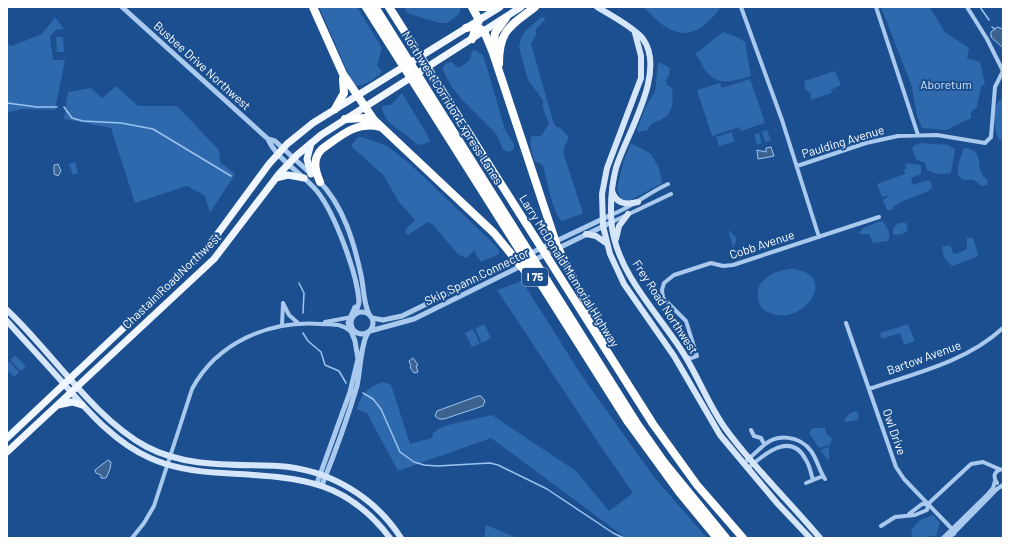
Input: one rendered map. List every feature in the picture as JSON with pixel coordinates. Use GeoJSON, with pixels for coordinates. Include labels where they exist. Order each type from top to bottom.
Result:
{"type":"FeatureCollection","features":[{"type":"Feature","properties":{"kind":"highway"},"geometry":{"type":"LineString","coordinates":[[313,7],[343,74],[374,120],[494,233],[552,302]]}},
{"type":"Feature","properties":{"kind":"highway","name":"I 75"},"geometry":{"type":"LineString","coordinates":[[366,7],[645,447],[716,538]]}},
{"type":"Feature","properties":{"kind":"highway","name":"Northwest Corridor Express Lanes"},"geometry":{"type":"LineString","coordinates":[[374,7],[636,422],[664,462],[726,538]]}},
{"type":"Feature","properties":{"kind":"highway","name":"Larry McDonald Memorial Highway"},"geometry":{"type":"LineString","coordinates":[[389,7],[620,374],[671,450],[742,538]]}},
{"type":"Feature","properties":{"kind":"highway"},"geometry":{"type":"LineString","coordinates":[[472,7],[493,53],[557,246],[620,374]]}},
{"type":"Feature","properties":{"kind":"highway"},"geometry":{"type":"LineString","coordinates":[[476,7],[492,7]]}},
{"type":"Feature","properties":{"kind":"highway"},"geometry":{"type":"LineString","coordinates":[[499,71],[500,45],[505,31],[535,7]]}},
{"type":"Feature","properties":{"kind":"highway"},"geometry":{"type":"LineString","coordinates":[[493,53],[495,33],[506,18]]}},
{"type":"Feature","properties":{"kind":"highway"},"geometry":{"type":"LineString","coordinates":[[466,28],[480,26]]}},
{"type":"Feature","properties":{"kind":"highway"},"geometry":{"type":"LineString","coordinates":[[472,39],[480,26]]}},
{"type":"Feature","properties":{"kind":"highway"},"geometry":{"type":"LineString","coordinates":[[335,109],[344,93],[343,74]]}},
{"type":"Feature","properties":{"kind":"highway"},"geometry":{"type":"LineString","coordinates":[[346,120],[364,118],[374,120]]}},
{"type":"Feature","properties":{"kind":"highway"},"geometry":{"type":"LineString","coordinates":[[320,182],[315,164],[315,158],[322,149],[358,126],[372,125],[381,127]]}},
{"type":"Feature","properties":{"kind":"main road"},"geometry":{"type":"LineString","coordinates":[[480,26],[500,7]]}},
{"type":"Feature","properties":{"kind":"main road"},"geometry":{"type":"LineString","coordinates":[[480,26],[506,18],[521,7]]}},
{"type":"Feature","properties":{"kind":"main road","name":"Frey Road Northwest"},"geometry":{"type":"LineString","coordinates":[[597,7],[641,37],[646,46],[650,61],[650,76],[645,94],[619,160],[612,191],[611,219],[616,245],[629,275],[686,357],[721,422],[820,538]]}},
{"type":"Feature","properties":{"kind":"main road","name":"Chastain Road Northwest"},"geometry":{"type":"LineString","coordinates":[[7,438],[205,251],[280,151],[303,130],[466,28]]}},
{"type":"Feature","properties":{"kind":"main road","name":"Frey Road Northwest"},"geometry":{"type":"LineString","coordinates":[[635,33],[641,56],[641,78],[607,168],[602,194],[602,219],[606,243],[613,262],[624,284],[674,356],[720,436],[810,538]]}},
{"type":"Feature","properties":{"kind":"main road","name":"Chastain Road Northwest"},"geometry":{"type":"LineString","coordinates":[[7,452],[214,259],[276,178],[312,141],[472,39]]}},
{"type":"Feature","properties":{"kind":"main road"},"geometry":{"type":"LineString","coordinates":[[311,174],[307,159],[312,141]]}},
{"type":"Feature","properties":{"kind":"main road"},"geometry":{"type":"LineString","coordinates":[[276,178],[288,175],[304,178]]}},
{"type":"Feature","properties":{"kind":"main road"},"geometry":{"type":"LineString","coordinates":[[612,191],[614,197],[620,202],[627,204],[638,202]]}},
{"type":"Feature","properties":{"kind":"main road"},"geometry":{"type":"LineString","coordinates":[[616,245],[619,226],[628,214]]}},
{"type":"Feature","properties":{"kind":"main road"},"geometry":{"type":"LineString","coordinates":[[584,236],[596,236],[606,243]]}},
{"type":"Feature","properties":{"kind":"main road"},"geometry":{"type":"LineString","coordinates":[[7,310],[108,419],[128,435],[147,446],[170,456],[206,463],[292,468],[319,474],[346,486],[366,499],[383,515],[401,538]]}},
{"type":"Feature","properties":{"kind":"main road"},"geometry":{"type":"LineString","coordinates":[[7,321],[82,405],[105,428],[125,444],[142,454],[167,465],[206,472],[288,477],[319,484],[358,504],[369,513],[390,538]]}},
{"type":"Feature","properties":{"kind":"main road"},"geometry":{"type":"LineString","coordinates":[[56,406],[72,402],[82,405]]}},
{"type":"Feature","properties":{"kind":"street","name":"Busbee Drive Northwest"},"geometry":{"type":"LineString","coordinates":[[122,7],[268,139],[275,141],[288,164],[316,190],[330,213],[350,264],[358,296],[352,316]]}},
{"type":"Feature","properties":{"kind":"street"},"geometry":{"type":"LineString","coordinates":[[741,7],[797,166],[819,237]]}},
{"type":"Feature","properties":{"kind":"street"},"geometry":{"type":"LineString","coordinates":[[876,7],[918,135]]}},
{"type":"Feature","properties":{"kind":"street"},"geometry":{"type":"LineString","coordinates":[[967,7],[987,39],[1003,71]]}},
{"type":"Feature","properties":{"kind":"street","name":"Paulding Avenue"},"geometry":{"type":"LineString","coordinates":[[797,166],[877,140],[918,135],[951,137],[981,144],[988,141],[992,136],[995,87],[1003,71]]}},
{"type":"Feature","properties":{"kind":"street","name":"Busbee Drive Northwest"},"geometry":{"type":"LineString","coordinates":[[280,151],[294,158],[320,182],[333,198],[343,216],[358,264],[367,308],[371,316]]}},
{"type":"Feature","properties":{"kind":"street"},"geometry":{"type":"LineString","coordinates":[[611,219],[649,194],[668,184]]}},
{"type":"Feature","properties":{"kind":"street"},"geometry":{"type":"LineString","coordinates":[[611,219],[628,214],[671,194]]}},
{"type":"Feature","properties":{"kind":"street","name":"Cobb Avenue"},"geometry":{"type":"LineString","coordinates":[[686,357],[691,358],[697,356],[686,321],[663,298],[663,288],[667,280],[674,275],[711,263],[730,266],[879,217]]}},
{"type":"Feature","properties":{"kind":"street","name":"Skip Spann Connector"},"geometry":{"type":"LineString","coordinates":[[371,316],[380,320],[409,312],[602,219],[611,219]]}},
{"type":"Feature","properties":{"kind":"street","name":"Skip Spann Connector"},"geometry":{"type":"LineString","coordinates":[[371,331],[414,319],[584,236],[603,226],[611,219]]}},
{"type":"Feature","properties":{"kind":"street"},"geometry":{"type":"LineString","coordinates":[[282,325],[283,302],[291,317],[298,323]]}},
{"type":"Feature","properties":{"kind":"street"},"geometry":{"type":"LineString","coordinates":[[367,308],[378,317],[387,319]]}},
{"type":"Feature","properties":{"kind":"street"},"geometry":{"type":"LineString","coordinates":[[315,324],[337,321],[362,312],[371,316],[373,324],[363,353],[354,396],[326,477],[319,484]]}},
{"type":"Feature","properties":{"kind":"street"},"geometry":{"type":"LineString","coordinates":[[319,484],[319,474],[346,403],[357,365],[357,349],[348,323],[352,316]]}},
{"type":"Feature","properties":{"kind":"street"},"geometry":{"type":"LineString","coordinates":[[352,316],[351,322],[353,330],[360,334],[371,331]]}},
{"type":"Feature","properties":{"kind":"street"},"geometry":{"type":"LineString","coordinates":[[132,538],[144,523],[154,506],[188,399],[198,378],[206,367],[217,357],[256,332],[282,325],[298,323],[341,325],[350,331]]}},
{"type":"Feature","properties":{"kind":"street","name":"Owl Drive"},"geometry":{"type":"LineString","coordinates":[[846,323],[896,467],[904,479],[953,531]]}},
{"type":"Feature","properties":{"kind":"street","name":"Bartow Avenue"},"geometry":{"type":"LineString","coordinates":[[869,389],[957,358],[985,343],[1003,328]]}},
{"type":"Feature","properties":{"kind":"street"},"geometry":{"type":"LineString","coordinates":[[750,430],[754,436],[762,438],[764,444]]}},
{"type":"Feature","properties":{"kind":"street"},"geometry":{"type":"LineString","coordinates":[[752,460],[764,444],[781,438],[800,441],[812,452],[824,477],[806,483]]}},
{"type":"Feature","properties":{"kind":"street"},"geometry":{"type":"LineString","coordinates":[[745,466],[752,460],[774,448],[782,446],[790,447],[798,450],[804,456],[813,480]]}},
{"type":"Feature","properties":{"kind":"street"},"geometry":{"type":"LineString","coordinates":[[881,526],[895,517],[909,514],[916,515],[926,511],[928,504],[969,465],[981,462],[1001,469]]}},
{"type":"Feature","properties":{"kind":"street"},"geometry":{"type":"LineString","coordinates":[[949,538],[953,531],[987,495],[996,480],[995,474],[990,466]]}},
{"type":"Feature","properties":{"kind":"street"},"geometry":{"type":"LineString","coordinates":[[995,474],[1001,469]]}},
{"type":"Feature","properties":{"kind":"street"},"geometry":{"type":"LineString","coordinates":[[943,538],[953,531],[997,488],[1003,485],[996,480]]}},
{"type":"Feature","properties":{"kind":"green space"},"geometry":{"type":"Polygon","coordinates":[[[319,7],[357,7],[382,48],[377,65],[382,72],[380,75],[367,83],[356,86],[353,84],[319,7]]]}},
{"type":"Feature","properties":{"kind":"green space"},"geometry":{"type":"Polygon","coordinates":[[[404,7],[461,7],[459,14],[447,23],[439,23],[407,13],[404,7]]]}},
{"type":"Feature","properties":{"kind":"green space"},"geometry":{"type":"Polygon","coordinates":[[[644,7],[721,7],[702,27],[692,32],[683,33],[674,31],[664,26],[644,7]]]}},
{"type":"Feature","properties":{"kind":"green space","name":"Aboretum"},"geometry":{"type":"Polygon","coordinates":[[[881,7],[931,7],[930,8],[945,32],[969,48],[967,58],[980,62],[985,84],[981,86],[977,107],[971,112],[971,118],[946,130],[922,128],[917,116],[912,87],[881,7]]]}},
{"type":"Feature","properties":{"kind":"green space"},"geometry":{"type":"Polygon","coordinates":[[[55,17],[64,29],[55,30],[50,37],[53,60],[65,60],[55,110],[21,109],[7,113],[7,43],[12,46],[42,34],[55,17]]]}},
{"type":"Feature","properties":{"kind":"green space"},"geometry":{"type":"Polygon","coordinates":[[[544,17],[545,20],[536,29],[536,35],[531,44],[554,124],[569,137],[564,148],[564,155],[582,210],[582,214],[562,221],[553,205],[544,168],[542,164],[535,162],[531,149],[530,142],[532,136],[541,136],[549,124],[543,108],[543,100],[528,80],[519,47],[525,31],[540,18],[544,17]]]}},
{"type":"Feature","properties":{"kind":"green space"},"geometry":{"type":"Polygon","coordinates":[[[723,32],[737,37],[745,42],[751,76],[739,80],[720,81],[709,75],[705,70],[695,54],[723,32]]]}},
{"type":"Feature","properties":{"kind":"green space"},"geometry":{"type":"Polygon","coordinates":[[[56,37],[63,37],[64,52],[57,52],[56,37]]]}},
{"type":"Feature","properties":{"kind":"green space"},"geometry":{"type":"Polygon","coordinates":[[[475,50],[483,55],[505,130],[514,144],[514,149],[510,152],[503,150],[497,135],[463,101],[451,86],[442,68],[446,63],[452,62],[458,68],[462,66],[470,59],[472,51],[475,50]]]}},
{"type":"Feature","properties":{"kind":"green space"},"geometry":{"type":"Polygon","coordinates":[[[658,62],[670,68],[669,76],[666,80],[667,85],[672,88],[673,101],[671,109],[668,115],[650,126],[648,130],[638,132],[637,129],[646,106],[655,92],[658,62]]]}},
{"type":"Feature","properties":{"kind":"green space"},"geometry":{"type":"Polygon","coordinates":[[[835,71],[841,85],[831,90],[832,93],[810,100],[811,94],[806,90],[804,81],[835,71]]]}},
{"type":"Feature","properties":{"kind":"green space"},"geometry":{"type":"Polygon","coordinates":[[[750,79],[765,123],[741,131],[739,127],[712,136],[697,90],[720,83],[722,88],[750,79]]]}},
{"type":"Feature","properties":{"kind":"green space"},"geometry":{"type":"Polygon","coordinates":[[[116,86],[138,106],[177,106],[219,150],[220,162],[235,174],[210,213],[205,196],[187,186],[135,203],[111,128],[64,119],[68,92],[91,88],[102,98],[116,86]]]}},
{"type":"Feature","properties":{"kind":"green space"},"geometry":{"type":"Polygon","coordinates":[[[402,93],[428,136],[430,142],[421,145],[416,144],[412,139],[386,119],[382,106],[391,105],[402,93]]]}},
{"type":"Feature","properties":{"kind":"green space"},"geometry":{"type":"Polygon","coordinates":[[[1003,98],[1003,142],[998,138],[994,116],[996,105],[1003,98]]]}},
{"type":"Feature","properties":{"kind":"green space"},"geometry":{"type":"Polygon","coordinates":[[[767,130],[771,141],[765,142],[762,132],[767,130]]]}},
{"type":"Feature","properties":{"kind":"green space"},"geometry":{"type":"Polygon","coordinates":[[[732,132],[734,142],[719,146],[716,137],[732,132]]]}},
{"type":"Feature","properties":{"kind":"green space"},"geometry":{"type":"Polygon","coordinates":[[[759,133],[762,143],[757,145],[754,134],[759,133]]]}},
{"type":"Feature","properties":{"kind":"green space"},"geometry":{"type":"Polygon","coordinates":[[[358,137],[387,146],[409,163],[491,241],[499,250],[499,254],[481,262],[474,251],[466,258],[458,254],[432,224],[428,222],[408,235],[405,232],[415,220],[399,202],[383,175],[351,146],[358,137]]]}},
{"type":"Feature","properties":{"kind":"green space"},"geometry":{"type":"Polygon","coordinates":[[[631,143],[651,154],[659,168],[662,183],[631,200],[622,201],[617,189],[623,163],[631,143]]]}},
{"type":"Feature","properties":{"kind":"green space"},"geometry":{"type":"Polygon","coordinates":[[[922,143],[948,145],[955,149],[951,173],[939,174],[927,170],[925,163],[916,159],[912,148],[915,145],[922,143]]]}},
{"type":"Feature","properties":{"kind":"green space"},"geometry":{"type":"Polygon","coordinates":[[[966,148],[972,150],[977,155],[980,170],[988,181],[987,185],[981,186],[974,180],[963,180],[959,177],[958,165],[963,149],[966,148]]]}},
{"type":"Feature","properties":{"kind":"green space"},"geometry":{"type":"Polygon","coordinates":[[[75,162],[78,173],[73,175],[69,164],[75,162]]]}},
{"type":"Feature","properties":{"kind":"green space"},"geometry":{"type":"Polygon","coordinates":[[[905,163],[921,165],[921,174],[911,178],[913,185],[929,180],[932,184],[931,189],[903,201],[892,210],[887,210],[883,200],[890,195],[882,197],[877,184],[905,174],[904,170],[907,168],[905,163]]]}},
{"type":"Feature","properties":{"kind":"green space"},"geometry":{"type":"Polygon","coordinates":[[[881,221],[888,230],[888,241],[873,243],[869,234],[859,234],[863,228],[881,221]]]}},
{"type":"Feature","properties":{"kind":"green space"},"geometry":{"type":"Polygon","coordinates":[[[899,223],[906,223],[908,230],[905,233],[897,235],[893,234],[893,228],[899,223]]]}},
{"type":"Feature","properties":{"kind":"green space"},"geometry":{"type":"Polygon","coordinates":[[[728,230],[736,237],[736,242],[733,248],[728,230]]]}},
{"type":"Feature","properties":{"kind":"green space"},"geometry":{"type":"Polygon","coordinates":[[[967,238],[973,238],[978,254],[977,257],[952,266],[944,258],[942,247],[950,245],[953,253],[956,254],[967,249],[967,238]]]}},
{"type":"Feature","properties":{"kind":"green space"},"geometry":{"type":"Polygon","coordinates":[[[791,269],[806,273],[814,280],[815,289],[811,299],[803,307],[793,313],[781,315],[766,311],[758,300],[758,291],[760,286],[767,277],[779,271],[791,269]]]}},
{"type":"Feature","properties":{"kind":"green space"},"geometry":{"type":"Polygon","coordinates":[[[522,281],[582,376],[654,477],[707,538],[623,538],[622,535],[491,438],[398,471],[367,413],[357,409],[363,395],[373,386],[382,382],[390,384],[392,388],[410,444],[432,438],[433,433],[448,425],[492,415],[576,471],[609,511],[633,493],[497,290],[522,281]]]}},
{"type":"Feature","properties":{"kind":"green space"},"geometry":{"type":"Polygon","coordinates":[[[484,324],[491,338],[482,343],[475,329],[484,324]]]}},
{"type":"Feature","properties":{"kind":"green space"},"geometry":{"type":"Polygon","coordinates":[[[908,324],[915,341],[904,345],[900,333],[882,339],[880,333],[908,324]]]}},
{"type":"Feature","properties":{"kind":"green space"},"geometry":{"type":"Polygon","coordinates":[[[473,329],[480,344],[472,347],[465,333],[473,329]]]}},
{"type":"Feature","properties":{"kind":"green space"},"geometry":{"type":"Polygon","coordinates":[[[15,355],[26,366],[21,371],[10,360],[15,355]]]}},
{"type":"Feature","properties":{"kind":"green space"},"geometry":{"type":"Polygon","coordinates":[[[9,361],[19,372],[14,377],[7,370],[9,361]]]}},
{"type":"Feature","properties":{"kind":"green space"},"geometry":{"type":"Polygon","coordinates":[[[856,411],[859,416],[857,420],[845,422],[845,419],[850,413],[856,411]]]}},
{"type":"Feature","properties":{"kind":"green space"},"geometry":{"type":"Polygon","coordinates":[[[813,428],[825,428],[826,434],[832,438],[830,445],[819,448],[809,433],[813,428]]]}},
{"type":"Feature","properties":{"kind":"green space"},"geometry":{"type":"Polygon","coordinates":[[[829,447],[829,459],[828,460],[820,450],[829,447]]]}},
{"type":"Feature","properties":{"kind":"green space"},"geometry":{"type":"Polygon","coordinates":[[[933,515],[940,523],[936,536],[913,538],[911,530],[920,520],[933,515]]]}},
{"type":"Feature","properties":{"kind":"green space"},"geometry":{"type":"Polygon","coordinates":[[[486,525],[517,538],[484,538],[486,525]]]}},
{"type":"Feature","properties":{"kind":"shaded area"},"geometry":{"type":"Polygon","coordinates":[[[997,27],[1003,29],[1003,48],[991,37],[991,32],[997,27]]]}},
{"type":"Feature","properties":{"kind":"shaded area"},"geometry":{"type":"Polygon","coordinates":[[[771,147],[774,156],[758,159],[757,150],[766,152],[766,148],[771,147]]]}},
{"type":"Feature","properties":{"kind":"shaded area"},"geometry":{"type":"Polygon","coordinates":[[[58,164],[61,171],[58,176],[54,174],[54,165],[58,164]]]}},
{"type":"Feature","properties":{"kind":"shaded area"},"geometry":{"type":"Polygon","coordinates":[[[413,358],[418,365],[416,366],[418,372],[414,373],[410,367],[409,361],[413,358]]]}},
{"type":"Feature","properties":{"kind":"shaded area"},"geometry":{"type":"Polygon","coordinates":[[[481,396],[485,401],[483,406],[444,419],[439,419],[435,416],[437,411],[481,396]]]}},
{"type":"Feature","properties":{"kind":"shaded area"},"geometry":{"type":"Polygon","coordinates":[[[108,460],[111,462],[110,469],[106,478],[101,478],[101,475],[96,473],[95,470],[108,460]]]}},
{"type":"Feature","properties":{"kind":"waterway"},"geometry":{"type":"LineString","coordinates":[[980,7],[989,20]]}},
{"type":"Feature","properties":{"kind":"waterway"},"geometry":{"type":"LineString","coordinates":[[7,103],[37,107],[57,107]]}},
{"type":"Feature","properties":{"kind":"waterway"},"geometry":{"type":"LineString","coordinates":[[64,107],[72,118],[83,121],[121,123],[153,129],[231,176]]}},
{"type":"Feature","properties":{"kind":"waterway"},"geometry":{"type":"LineString","coordinates":[[299,283],[304,293],[303,313]]}},
{"type":"Feature","properties":{"kind":"waterway"},"geometry":{"type":"LineString","coordinates":[[303,333],[308,341],[321,352],[325,365],[339,371],[346,383]]}},
{"type":"Feature","properties":{"kind":"waterway"},"geometry":{"type":"LineString","coordinates":[[363,393],[373,399],[381,409],[400,452],[414,462],[424,465],[437,466],[490,463],[498,465],[547,489],[613,533],[624,538]]}}]}
